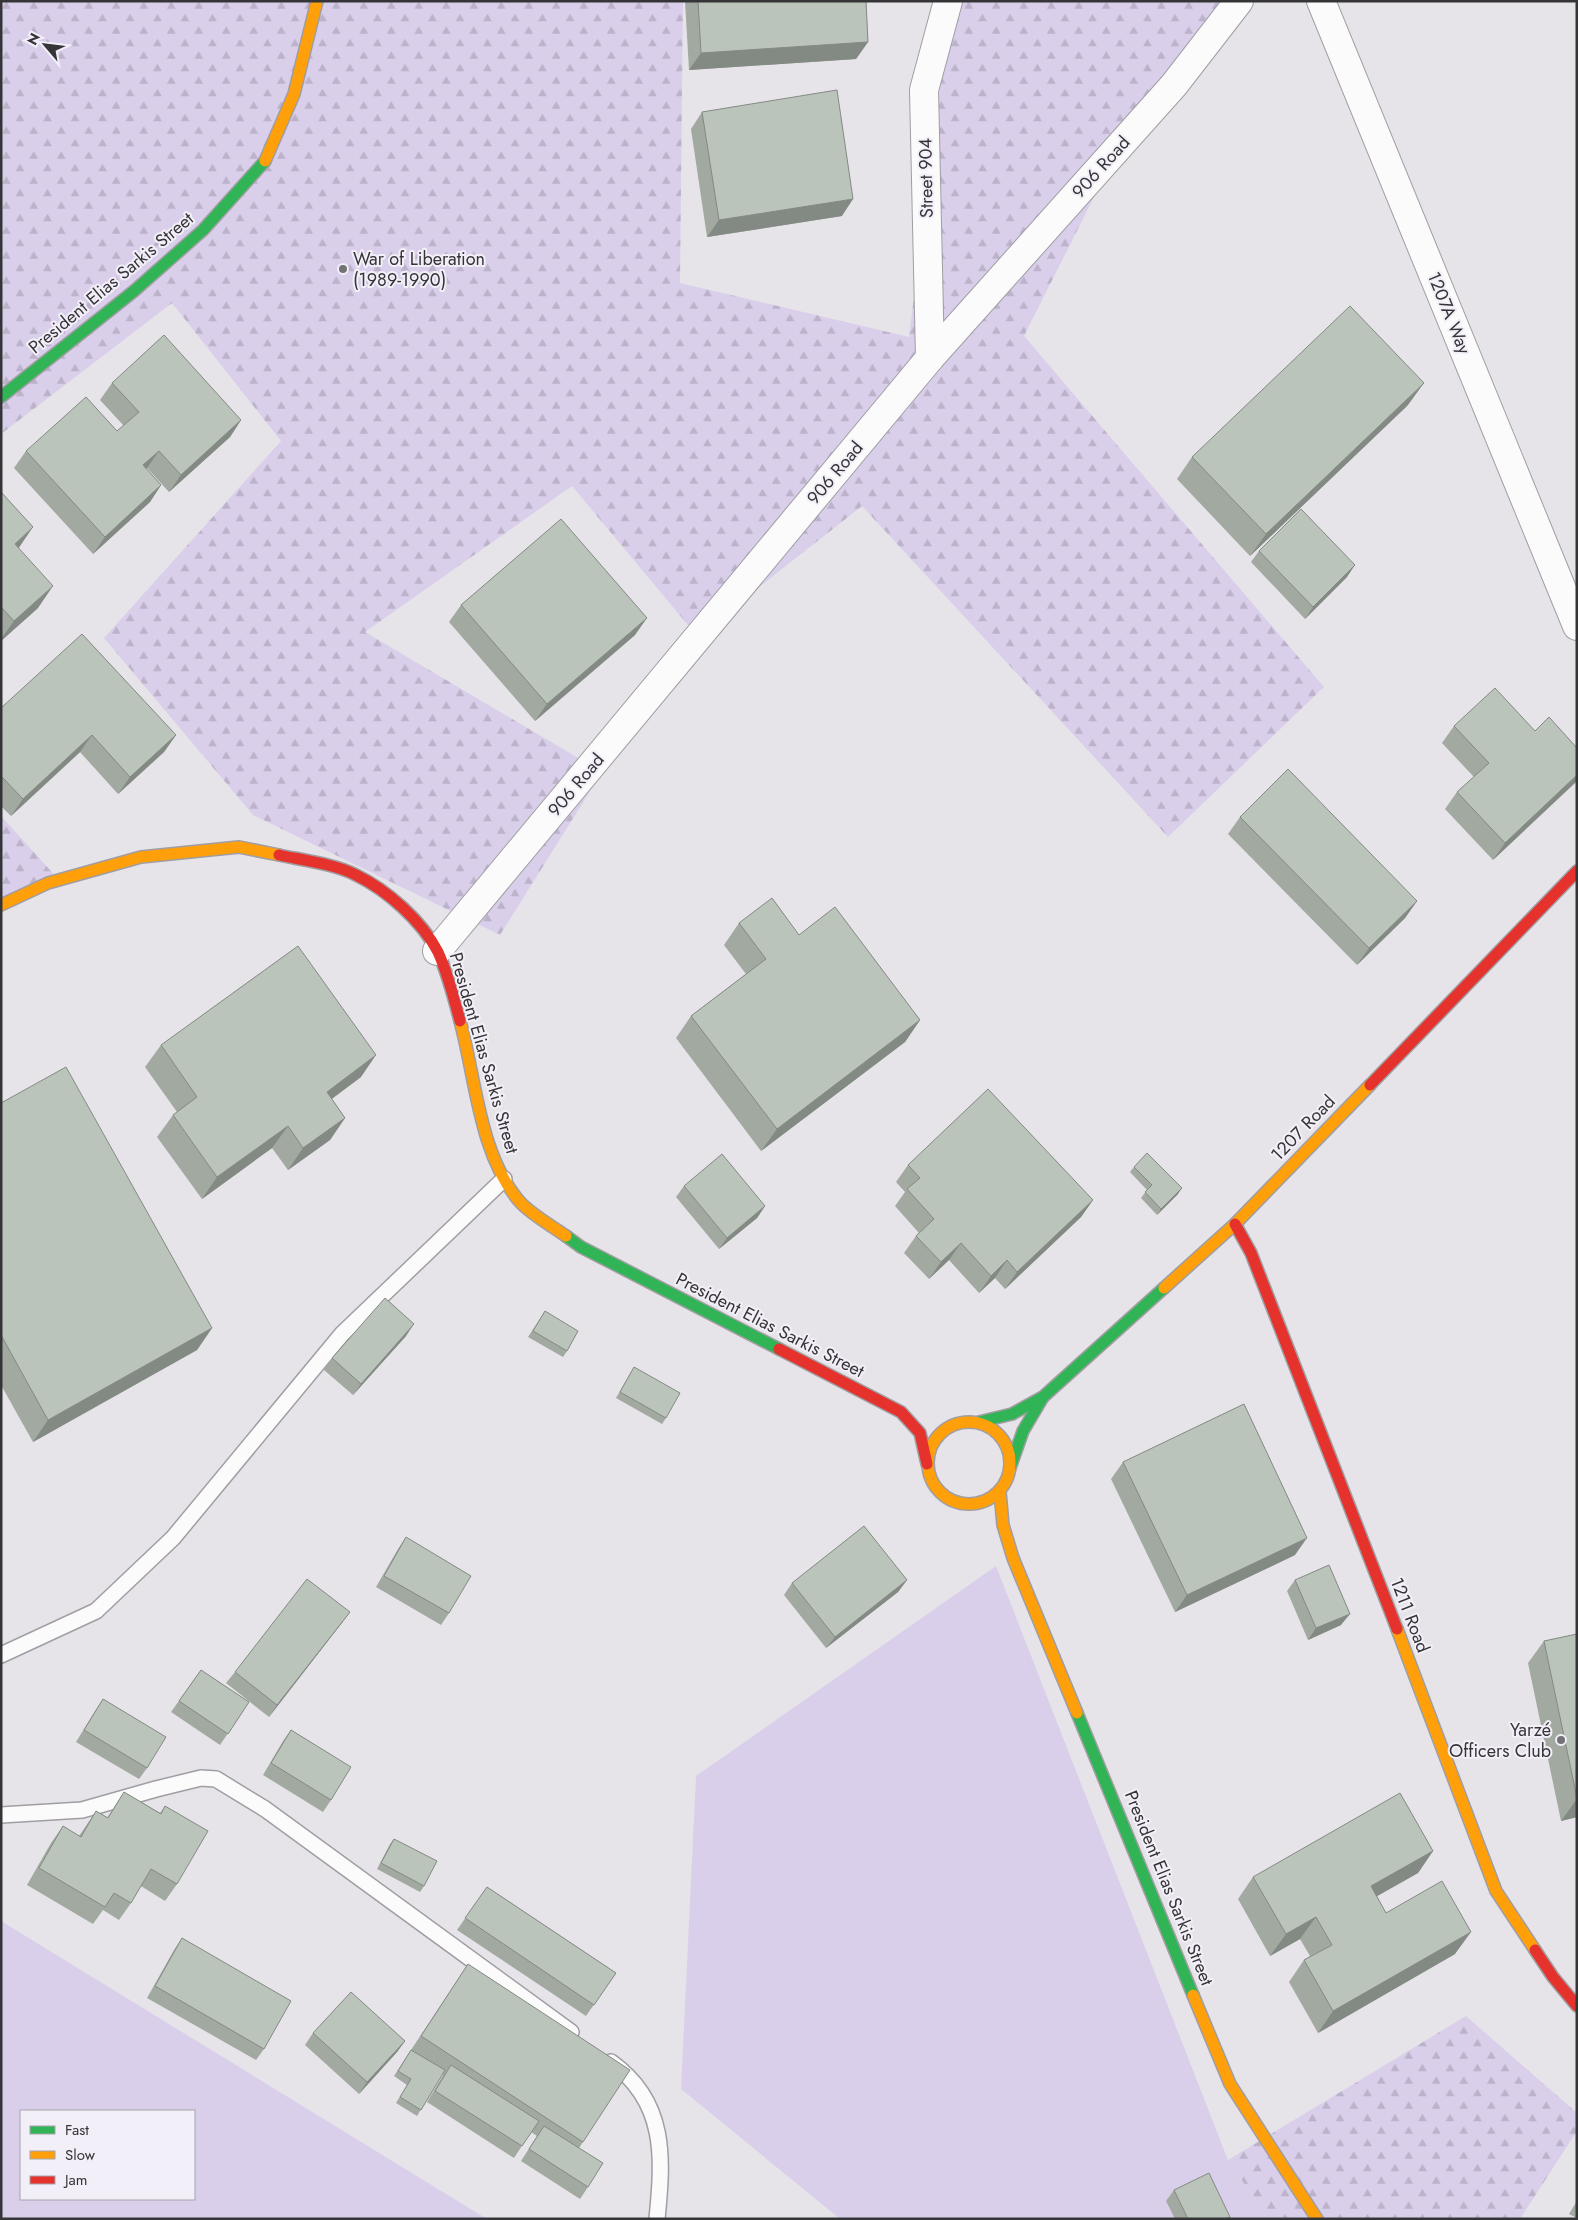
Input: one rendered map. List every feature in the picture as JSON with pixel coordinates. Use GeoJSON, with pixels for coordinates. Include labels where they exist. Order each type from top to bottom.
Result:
{"type":"FeatureCollection","features":[{"type":"Feature","properties":{"kind":"main road","name":"President Elias Sarkis Street"},"geometry":{"type":"LineString","coordinates":[[1,396],[134,291],[189,243],[265,162],[294,94],[317,1]]}},
{"type":"Feature","properties":{"kind":"main road","name":"President Elias Sarkis Street"},"geometry":{"type":"LineString","coordinates":[[1,905],[48,883],[141,857],[239,847],[317,863],[355,874],[391,897],[414,920],[437,951],[449,980],[465,1039],[475,1095],[492,1151],[504,1179],[520,1203],[582,1247],[901,1412],[920,1433],[930,1480],[939,1493],[952,1502],[967,1505],[980,1518]]}},
{"type":"Feature","properties":{"kind":"main road","name":"1207 Road"},"geometry":{"type":"LineString","coordinates":[[979,1422],[1012,1414],[1043,1397],[1235,1224],[1577,871]]}},
{"type":"Feature","properties":{"kind":"main road","name":"1211 Road"},"geometry":{"type":"LineString","coordinates":[[1235,1224],[1251,1253],[1496,1891],[1553,1977],[1577,2006]]}},
{"type":"Feature","properties":{"kind":"main road","name":"1207 Road"},"geometry":{"type":"LineString","coordinates":[[1010,1468],[1023,1431],[1043,1397]]}},
{"type":"Feature","properties":{"kind":"main road","name":"President Elias Sarkis Street"},"geometry":{"type":"LineString","coordinates":[[901,1412],[921,1414]]}},
{"type":"Feature","properties":{"kind":"main road"},"geometry":{"type":"LineString","coordinates":[[940,1420],[959,1423],[979,1422],[992,1429],[1003,1439],[1009,1453],[1010,1468]]}},
{"type":"Feature","properties":{"kind":"main road"},"geometry":{"type":"LineString","coordinates":[[928,1464],[930,1450],[936,1438],[946,1429],[959,1423]]}},
{"type":"Feature","properties":{"kind":"main road","name":"President Elias Sarkis Street"},"geometry":{"type":"LineString","coordinates":[[1010,1468],[1007,1481],[1000,1492],[1003,1525],[1013,1558],[1230,2084],[1317,2219]]}},
{"type":"Feature","properties":{"kind":"main road"},"geometry":{"type":"LineString","coordinates":[[967,1505],[985,1502],[1000,1492]]}},
{"type":"Feature","properties":{"kind":"main road","name":"President Elias Sarkis Street"},"geometry":{"type":"LineString","coordinates":[[992,1530],[1013,1558]]}},
{"type":"Feature","properties":{"kind":"street","name":"Street 904"},"geometry":{"type":"LineString","coordinates":[[930,358],[924,90],[948,1]]}},
{"type":"Feature","properties":{"kind":"street","name":"906 Road"},"geometry":{"type":"LineString","coordinates":[[437,951],[930,358],[1174,85],[1239,1]]}},
{"type":"Feature","properties":{"kind":"street","name":"1207A Way"},"geometry":{"type":"LineString","coordinates":[[1320,1],[1577,626]]}},
{"type":"Feature","properties":{"kind":"lane"},"geometry":{"type":"LineString","coordinates":[[1,1655],[96,1610],[131,1578],[173,1538],[342,1334],[504,1179]]}},
{"type":"Feature","properties":{"kind":"lane"},"geometry":{"type":"LineString","coordinates":[[1,1815],[82,1810],[192,1779],[216,1779],[265,1809],[581,2040]]}},
{"type":"Feature","properties":{"kind":"lane"},"geometry":{"type":"LineString","coordinates":[[597,2051],[628,2074],[653,2113],[662,2169],[657,2219]]}},
{"type":"Feature","properties":{"kind":"green space"},"geometry":{"type":"Polygon","coordinates":[[[1,1],[683,1],[680,283],[909,337],[951,1],[1231,1],[1195,42],[1095,195],[1024,336],[1324,687],[1168,837],[862,506],[697,636],[572,486],[365,632],[602,772],[500,935],[253,815],[104,638],[281,441],[172,303],[1,434],[1,1]]]}},
{"type":"Feature","properties":{"kind":"green space"},"geometry":{"type":"Polygon","coordinates":[[[1,816],[59,880],[1,910],[1,816]]]}},
{"type":"Feature","properties":{"kind":"green space"},"geometry":{"type":"Polygon","coordinates":[[[996,1566],[1228,2160],[1268,2219],[840,2219],[681,2089],[696,1776],[996,1566]]]}},
{"type":"Feature","properties":{"kind":"green space"},"geometry":{"type":"Polygon","coordinates":[[[1,1921],[487,2219],[1,2219],[1,1921]]]}},
{"type":"Feature","properties":{"kind":"green space"},"geometry":{"type":"Polygon","coordinates":[[[1466,2016],[1577,2113],[1577,2131],[1520,2219],[1268,2219],[1228,2160],[1466,2016]]]}},
{"type":"Feature","properties":{"kind":"building"},"geometry":{"type":"Polygon","coordinates":[[[698,1],[866,1],[868,42],[701,53],[698,1]]]}},
{"type":"Feature","properties":{"kind":"building"},"geometry":{"type":"Polygon","coordinates":[[[837,90],[853,199],[719,220],[702,112],[837,90]]]}},
{"type":"Feature","properties":{"kind":"building"},"geometry":{"type":"Polygon","coordinates":[[[1350,306],[1424,383],[1266,534],[1192,457],[1350,306]]]}},
{"type":"Feature","properties":{"kind":"building"},"geometry":{"type":"Polygon","coordinates":[[[164,335],[241,420],[181,475],[159,451],[143,465],[161,485],[105,537],[26,451],[86,397],[117,431],[139,412],[112,383],[164,335]]]}},
{"type":"Feature","properties":{"kind":"building"},"geometry":{"type":"Polygon","coordinates":[[[1,492],[33,527],[15,544],[53,586],[14,621],[1,607],[1,492]]]}},
{"type":"Feature","properties":{"kind":"building"},"geometry":{"type":"Polygon","coordinates":[[[1301,509],[1355,565],[1313,607],[1259,551],[1301,509]]]}},
{"type":"Feature","properties":{"kind":"building"},"geometry":{"type":"Polygon","coordinates":[[[561,519],[647,618],[547,704],[461,605],[561,519]]]}},
{"type":"Feature","properties":{"kind":"building"},"geometry":{"type":"Polygon","coordinates":[[[82,634],[176,735],[130,777],[92,735],[23,799],[1,776],[1,708],[82,634]]]}},
{"type":"Feature","properties":{"kind":"building"},"geometry":{"type":"Polygon","coordinates":[[[1495,688],[1535,731],[1549,717],[1577,748],[1577,775],[1505,843],[1457,792],[1489,763],[1454,726],[1495,688]]]}},
{"type":"Feature","properties":{"kind":"building"},"geometry":{"type":"Polygon","coordinates":[[[1288,769],[1417,901],[1369,948],[1240,817],[1288,769]]]}},
{"type":"Feature","properties":{"kind":"building"},"geometry":{"type":"Polygon","coordinates":[[[772,898],[799,935],[835,907],[920,1020],[777,1129],[691,1016],[766,959],[739,923],[772,898]]]}},
{"type":"Feature","properties":{"kind":"building"},"geometry":{"type":"Polygon","coordinates":[[[298,946],[376,1055],[327,1092],[345,1118],[303,1148],[288,1126],[217,1177],[173,1115],[197,1097],[161,1045],[298,946]]]}},
{"type":"Feature","properties":{"kind":"building"},"geometry":{"type":"Polygon","coordinates":[[[66,1067],[212,1328],[48,1420],[1,1335],[1,1103],[66,1067]]]}},
{"type":"Feature","properties":{"kind":"building"},"geometry":{"type":"Polygon","coordinates":[[[988,1089],[1093,1200],[1017,1272],[1007,1260],[991,1276],[961,1243],[941,1262],[916,1236],[934,1219],[907,1189],[920,1178],[908,1165],[988,1089]]]}},
{"type":"Feature","properties":{"kind":"building"},"geometry":{"type":"Polygon","coordinates":[[[1147,1153],[1182,1188],[1161,1209],[1145,1192],[1152,1185],[1134,1167],[1147,1153]]]}},
{"type":"Feature","properties":{"kind":"building"},"geometry":{"type":"Polygon","coordinates":[[[722,1154],[765,1206],[727,1238],[684,1186],[722,1154]]]}},
{"type":"Feature","properties":{"kind":"building"},"geometry":{"type":"Polygon","coordinates":[[[385,1298],[414,1324],[361,1384],[332,1358],[385,1298]]]}},
{"type":"Feature","properties":{"kind":"building"},"geometry":{"type":"Polygon","coordinates":[[[545,1311],[578,1331],[567,1351],[533,1331],[545,1311]]]}},
{"type":"Feature","properties":{"kind":"building"},"geometry":{"type":"Polygon","coordinates":[[[634,1367],[680,1393],[666,1418],[620,1392],[634,1367]]]}},
{"type":"Feature","properties":{"kind":"building"},"geometry":{"type":"Polygon","coordinates":[[[1244,1404],[1307,1538],[1187,1595],[1123,1462],[1244,1404]]]}},
{"type":"Feature","properties":{"kind":"building"},"geometry":{"type":"Polygon","coordinates":[[[864,1526],[907,1580],[835,1637],[792,1583],[864,1526]]]}},
{"type":"Feature","properties":{"kind":"building"},"geometry":{"type":"Polygon","coordinates":[[[406,1537],[471,1576],[449,1613],[384,1576],[406,1537]]]}},
{"type":"Feature","properties":{"kind":"building"},"geometry":{"type":"Polygon","coordinates":[[[1329,1565],[1350,1614],[1316,1628],[1295,1580],[1329,1565]]]}},
{"type":"Feature","properties":{"kind":"building"},"geometry":{"type":"Polygon","coordinates":[[[307,1579],[350,1612],[277,1705],[235,1672],[307,1579]]]}},
{"type":"Feature","properties":{"kind":"building"},"geometry":{"type":"Polygon","coordinates":[[[1577,1634],[1577,1798],[1544,1641],[1577,1634]]]}},
{"type":"Feature","properties":{"kind":"building"},"geometry":{"type":"Polygon","coordinates":[[[201,1670],[249,1702],[228,1734],[179,1701],[201,1670]]]}},
{"type":"Feature","properties":{"kind":"building"},"geometry":{"type":"Polygon","coordinates":[[[103,1699],[166,1737],[147,1768],[84,1730],[103,1699]]]}},
{"type":"Feature","properties":{"kind":"building"},"geometry":{"type":"Polygon","coordinates":[[[291,1730],[351,1767],[331,1800],[271,1763],[291,1730]]]}},
{"type":"Feature","properties":{"kind":"building"},"geometry":{"type":"Polygon","coordinates":[[[124,1792],[161,1814],[165,1806],[208,1831],[177,1884],[151,1869],[131,1903],[114,1893],[105,1907],[39,1868],[63,1826],[81,1837],[96,1811],[108,1818],[124,1792]]]}},
{"type":"Feature","properties":{"kind":"building"},"geometry":{"type":"Polygon","coordinates":[[[1400,1793],[1433,1851],[1371,1886],[1386,1913],[1442,1881],[1471,1932],[1333,2011],[1304,1960],[1332,1945],[1316,1917],[1286,1934],[1253,1877],[1400,1793]]]}},
{"type":"Feature","properties":{"kind":"building"},"geometry":{"type":"Polygon","coordinates":[[[394,1839],[437,1861],[424,1886],[381,1863],[394,1839]]]}},
{"type":"Feature","properties":{"kind":"building"},"geometry":{"type":"Polygon","coordinates":[[[487,1887],[616,1973],[594,2005],[465,1918],[487,1887]]]}},
{"type":"Feature","properties":{"kind":"building"},"geometry":{"type":"Polygon","coordinates":[[[182,1938],[291,2001],[264,2049],[155,1986],[182,1938]]]}},
{"type":"Feature","properties":{"kind":"building"},"geometry":{"type":"Polygon","coordinates":[[[468,1964],[630,2070],[583,2142],[421,2036],[468,1964]]]}},
{"type":"Feature","properties":{"kind":"building"},"geometry":{"type":"Polygon","coordinates":[[[351,1992],[405,2041],[367,2082],[313,2033],[351,1992]]]}},
{"type":"Feature","properties":{"kind":"building"},"geometry":{"type":"Polygon","coordinates":[[[411,2050],[445,2070],[421,2110],[400,2097],[411,2079],[398,2071],[411,2050]]]}},
{"type":"Feature","properties":{"kind":"building"},"geometry":{"type":"Polygon","coordinates":[[[451,2065],[539,2121],[522,2146],[435,2091],[451,2065]]]}},
{"type":"Feature","properties":{"kind":"building"},"geometry":{"type":"Polygon","coordinates":[[[544,2126],[603,2163],[588,2187],[529,2149],[544,2126]]]}},
{"type":"Feature","properties":{"kind":"building"},"geometry":{"type":"Polygon","coordinates":[[[1209,2173],[1230,2217],[1225,2219],[1188,2219],[1174,2190],[1209,2173]]]}},
{"type":"Feature","properties":{"kind":"traffic: fast"},"geometry":{"type":"LineString","coordinates":[[1,397],[134,291],[203,230],[265,161]]}},
{"type":"Feature","properties":{"kind":"traffic: fast"},"geometry":{"type":"LineString","coordinates":[[566,1236],[581,1247],[779,1349]]}},
{"type":"Feature","properties":{"kind":"traffic: fast"},"geometry":{"type":"LineString","coordinates":[[979,1422],[1012,1414],[1043,1397],[1164,1288]]}},
{"type":"Feature","properties":{"kind":"traffic: fast"},"geometry":{"type":"LineString","coordinates":[[1010,1468],[1023,1431],[1043,1397]]}},
{"type":"Feature","properties":{"kind":"traffic: fast"},"geometry":{"type":"LineString","coordinates":[[1077,1713],[1193,1995]]}},
{"type":"Feature","properties":{"kind":"traffic: slow"},"geometry":{"type":"LineString","coordinates":[[265,161],[294,94],[317,1]]}},
{"type":"Feature","properties":{"kind":"traffic: slow"},"geometry":{"type":"LineString","coordinates":[[1,905],[48,883],[141,857],[239,847],[279,855]]}},
{"type":"Feature","properties":{"kind":"traffic: slow"},"geometry":{"type":"LineString","coordinates":[[460,1021],[487,1139],[506,1183],[525,1207],[566,1236]]}},
{"type":"Feature","properties":{"kind":"traffic: slow"},"geometry":{"type":"LineString","coordinates":[[1164,1288],[1235,1224],[1370,1085]]}},
{"type":"Feature","properties":{"kind":"traffic: slow"},"geometry":{"type":"LineString","coordinates":[[961,1422],[977,1422],[992,1429],[1003,1440],[1010,1455],[1010,1463],[1007,1479],[998,1492],[977,1504],[961,1504],[946,1497],[935,1486],[928,1471],[928,1455],[935,1440],[946,1429],[961,1422]]}},
{"type":"Feature","properties":{"kind":"traffic: slow"},"geometry":{"type":"LineString","coordinates":[[1000,1492],[1003,1525],[1013,1558],[1077,1713]]}},
{"type":"Feature","properties":{"kind":"traffic: slow"},"geometry":{"type":"LineString","coordinates":[[1397,1629],[1496,1891],[1535,1950]]}},
{"type":"Feature","properties":{"kind":"traffic: slow"},"geometry":{"type":"LineString","coordinates":[[1193,1995],[1230,2084],[1317,2219]]}},
{"type":"Feature","properties":{"kind":"traffic: jam"},"geometry":{"type":"LineString","coordinates":[[279,855],[348,871],[380,889],[403,908],[423,929],[438,952],[448,977],[460,1021]]}},
{"type":"Feature","properties":{"kind":"traffic: jam"},"geometry":{"type":"LineString","coordinates":[[1370,1085],[1577,871]]}},
{"type":"Feature","properties":{"kind":"traffic: jam"},"geometry":{"type":"LineString","coordinates":[[1235,1224],[1251,1253],[1397,1629]]}},
{"type":"Feature","properties":{"kind":"traffic: jam"},"geometry":{"type":"LineString","coordinates":[[779,1349],[901,1412],[920,1433],[927,1464]]}},
{"type":"Feature","properties":{"kind":"traffic: jam"},"geometry":{"type":"LineString","coordinates":[[1535,1950],[1553,1977],[1577,2006]]}},
{"type":"Feature","properties":{"kind":"place","name":"War of Liberation (1989-1990)"},"geometry":{"type":"Point","coordinates":[343,269]}},
{"type":"Feature","properties":{"kind":"place","name":"Yarzé Officers Club"},"geometry":{"type":"Point","coordinates":[1561,1740]}}]}
